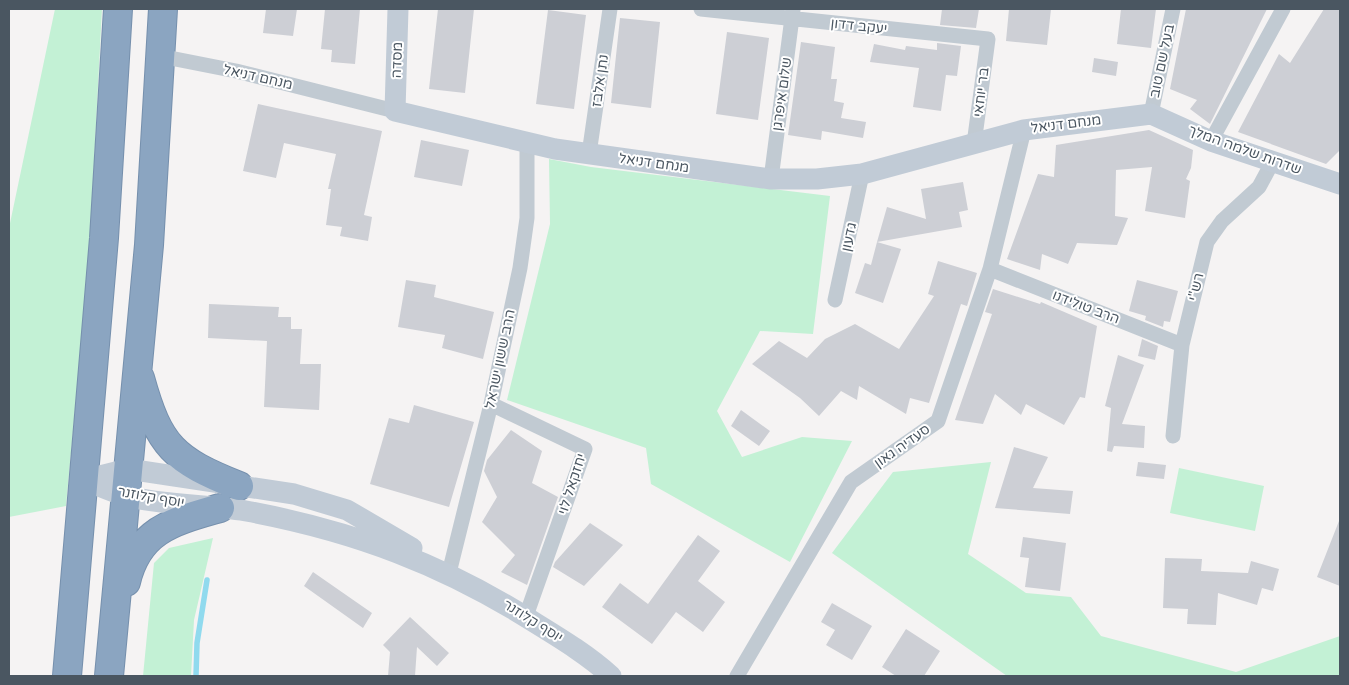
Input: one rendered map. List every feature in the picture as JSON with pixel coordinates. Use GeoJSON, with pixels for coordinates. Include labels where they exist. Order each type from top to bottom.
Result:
{"type":"FeatureCollection","features":[{"type":"Feature","properties":{"kind":"highway"},"geometry":{"type":"LineString","coordinates":[[67,676],[104,238],[118,9]]}},
{"type":"Feature","properties":{"kind":"highway"},"geometry":{"type":"LineString","coordinates":[[109,676],[149,245],[163,9]]}},
{"type":"Feature","properties":{"kind":"highway"},"geometry":{"type":"LineString","coordinates":[[137,366],[147,403],[169,446],[200,470],[239,486]]}},
{"type":"Feature","properties":{"kind":"highway"},"geometry":{"type":"LineString","coordinates":[[112,644],[128,575],[138,550],[153,534],[167,526],[220,508]]}},
{"type":"Feature","properties":{"kind":"street","name":"מסדה"},"geometry":{"type":"LineString","coordinates":[[395,111],[398,9]]}},
{"type":"Feature","properties":{"kind":"street","name":"נתן אלבז"},"geometry":{"type":"LineString","coordinates":[[589,154],[610,9]]}},
{"type":"Feature","properties":{"kind":"street","name":"יעקב דדון"},"geometry":{"type":"LineString","coordinates":[[701,9],[793,14],[988,39]]}},
{"type":"Feature","properties":{"kind":"street","name":"בעל שם טוב"},"geometry":{"type":"LineString","coordinates":[[1151,114],[1173,9]]}},
{"type":"Feature","properties":{"kind":"street"},"geometry":{"type":"LineString","coordinates":[[1211,141],[1283,9]]}},
{"type":"Feature","properties":{"kind":"street","name":"שלום איפרגן"},"geometry":{"type":"LineString","coordinates":[[771,179],[793,14]]}},
{"type":"Feature","properties":{"kind":"street","name":"בר יוחאי"},"geometry":{"type":"LineString","coordinates":[[974,144],[988,39]]}},
{"type":"Feature","properties":{"kind":"street","name":"מנחם דניאל"},"geometry":{"type":"LineString","coordinates":[[160,56],[236,71],[555,149],[771,179],[816,179],[862,174],[1024,130],[1151,114]]}},
{"type":"Feature","properties":{"kind":"street","name":"שדרות שלמה המלך"},"geometry":{"type":"LineString","coordinates":[[1151,114],[1211,141],[1340,184]]}},
{"type":"Feature","properties":{"kind":"street","name":"סעדיה גאון"},"geometry":{"type":"LineString","coordinates":[[737,676],[850,482],[938,421],[990,269],[1024,130]]}},
{"type":"Feature","properties":{"kind":"street","name":"הרב ששון ישראל"},"geometry":{"type":"LineString","coordinates":[[449,573],[491,404],[520,268],[527,218],[527,142]]}},
{"type":"Feature","properties":{"kind":"street","name":"רש\"י"},"geometry":{"type":"LineString","coordinates":[[1173,436],[1182,345],[1207,242],[1222,222],[1259,187],[1273,161]]}},
{"type":"Feature","properties":{"kind":"street","name":"גדעון"},"geometry":{"type":"LineString","coordinates":[[835,300],[862,174]]}},
{"type":"Feature","properties":{"kind":"street","name":"הרב טולידנו"},"geometry":{"type":"LineString","coordinates":[[990,269],[1182,345]]}},
{"type":"Feature","properties":{"kind":"street","name":"יחזקאל לוי"},"geometry":{"type":"LineString","coordinates":[[491,404],[585,449],[526,616]]}},
{"type":"Feature","properties":{"kind":"street","name":"יוסף קלוזנר"},"geometry":{"type":"LineString","coordinates":[[84,480],[128,469],[294,494],[347,510],[392,534],[449,573],[526,616],[578,650],[611,676]]}},
{"type":"Feature","properties":{"kind":"street","name":"יוסף קלוזנר"},"geometry":{"type":"LineString","coordinates":[[84,480],[126,496],[246,511],[337,532],[398,551],[449,573]]}},
{"type":"Feature","properties":{"kind":"green space"},"geometry":{"type":"Polygon","coordinates":[[[55,9],[102,9],[89,260],[66,506],[9,517],[9,228],[55,9]]]}},
{"type":"Feature","properties":{"kind":"green space"},"geometry":{"type":"Polygon","coordinates":[[[549,159],[591,167],[830,196],[813,334],[760,331],[717,411],[742,457],[802,437],[852,441],[790,562],[651,484],[646,448],[507,400],[550,224],[549,159]]]}},
{"type":"Feature","properties":{"kind":"green space"},"geometry":{"type":"Polygon","coordinates":[[[991,462],[968,554],[1026,593],[1071,597],[1101,636],[1236,672],[1340,636],[1340,676],[1007,676],[832,553],[893,472],[991,462]]]}},
{"type":"Feature","properties":{"kind":"green space"},"geometry":{"type":"Polygon","coordinates":[[[1179,468],[1264,486],[1255,531],[1170,513],[1179,468]]]}},
{"type":"Feature","properties":{"kind":"green space"},"geometry":{"type":"Polygon","coordinates":[[[213,538],[194,620],[191,676],[143,676],[154,563],[169,548],[213,538]]]}},
{"type":"Feature","properties":{"kind":"building"},"geometry":{"type":"Polygon","coordinates":[[[266,9],[297,9],[293,36],[263,33],[266,9]]]}},
{"type":"Feature","properties":{"kind":"building"},"geometry":{"type":"Polygon","coordinates":[[[325,9],[360,9],[355,64],[331,62],[332,50],[321,49],[325,9]]]}},
{"type":"Feature","properties":{"kind":"building"},"geometry":{"type":"Polygon","coordinates":[[[438,9],[474,9],[465,93],[429,89],[438,9]]]}},
{"type":"Feature","properties":{"kind":"building"},"geometry":{"type":"Polygon","coordinates":[[[942,9],[979,9],[976,28],[940,25],[942,9]]]}},
{"type":"Feature","properties":{"kind":"building"},"geometry":{"type":"Polygon","coordinates":[[[1009,9],[1051,9],[1047,45],[1006,41],[1009,9]]]}},
{"type":"Feature","properties":{"kind":"building"},"geometry":{"type":"Polygon","coordinates":[[[1121,9],[1156,9],[1151,48],[1117,44],[1121,9]]]}},
{"type":"Feature","properties":{"kind":"building"},"geometry":{"type":"Polygon","coordinates":[[[1186,9],[1267,9],[1210,124],[1190,109],[1197,100],[1170,89],[1186,9]]]}},
{"type":"Feature","properties":{"kind":"building"},"geometry":{"type":"Polygon","coordinates":[[[1324,9],[1340,9],[1340,150],[1326,164],[1238,132],[1279,54],[1290,63],[1324,9]]]}},
{"type":"Feature","properties":{"kind":"building"},"geometry":{"type":"Polygon","coordinates":[[[548,10],[586,15],[574,109],[536,104],[548,10]]]}},
{"type":"Feature","properties":{"kind":"building"},"geometry":{"type":"Polygon","coordinates":[[[620,18],[660,22],[651,108],[611,103],[620,18]]]}},
{"type":"Feature","properties":{"kind":"building"},"geometry":{"type":"Polygon","coordinates":[[[727,32],[769,38],[758,120],[716,114],[727,32]]]}},
{"type":"Feature","properties":{"kind":"building"},"geometry":{"type":"Polygon","coordinates":[[[801,42],[835,47],[831,79],[837,79],[834,101],[844,103],[841,118],[866,122],[863,138],[822,131],[821,140],[788,135],[801,42]]]}},
{"type":"Feature","properties":{"kind":"building"},"geometry":{"type":"Polygon","coordinates":[[[937,43],[961,46],[957,76],[946,75],[941,111],[913,107],[919,68],[870,62],[874,44],[905,50],[906,46],[937,50],[937,43]]]}},
{"type":"Feature","properties":{"kind":"building"},"geometry":{"type":"Polygon","coordinates":[[[1094,58],[1118,62],[1116,76],[1092,72],[1094,58]]]}},
{"type":"Feature","properties":{"kind":"building"},"geometry":{"type":"Polygon","coordinates":[[[258,104],[382,131],[364,215],[372,217],[368,241],[340,236],[342,227],[326,225],[331,189],[328,189],[336,154],[284,143],[276,178],[243,171],[258,104]]]}},
{"type":"Feature","properties":{"kind":"building"},"geometry":{"type":"Polygon","coordinates":[[[1149,130],[1193,150],[1191,168],[1186,179],[1190,181],[1185,218],[1145,211],[1152,167],[1116,170],[1115,216],[1128,218],[1117,245],[1077,243],[1068,264],[1042,254],[1040,270],[1007,259],[1038,174],[1054,177],[1056,145],[1149,130]]]}},
{"type":"Feature","properties":{"kind":"building"},"geometry":{"type":"Polygon","coordinates":[[[421,140],[469,150],[462,186],[414,177],[421,140]]]}},
{"type":"Feature","properties":{"kind":"building"},"geometry":{"type":"Polygon","coordinates":[[[963,182],[968,210],[959,212],[962,227],[877,242],[887,207],[926,219],[921,189],[963,182]]]}},
{"type":"Feature","properties":{"kind":"building"},"geometry":{"type":"Polygon","coordinates":[[[877,242],[901,249],[883,303],[855,293],[865,263],[871,265],[877,242]]]}},
{"type":"Feature","properties":{"kind":"building"},"geometry":{"type":"Polygon","coordinates":[[[938,261],[977,273],[967,306],[961,304],[929,403],[910,398],[906,414],[859,386],[857,400],[841,391],[819,416],[800,398],[752,364],[779,341],[807,358],[825,339],[855,324],[899,349],[934,296],[928,294],[938,261]]]}},
{"type":"Feature","properties":{"kind":"building"},"geometry":{"type":"Polygon","coordinates":[[[406,280],[436,285],[434,297],[494,312],[483,359],[442,348],[445,335],[398,327],[406,280]]]}},
{"type":"Feature","properties":{"kind":"building"},"geometry":{"type":"Polygon","coordinates":[[[1137,280],[1178,291],[1170,322],[1164,321],[1163,327],[1145,320],[1146,316],[1129,311],[1137,280]]]}},
{"type":"Feature","properties":{"kind":"building"},"geometry":{"type":"Polygon","coordinates":[[[993,289],[1040,304],[1041,302],[1097,326],[1085,398],[1080,397],[1064,425],[1026,404],[1021,415],[995,394],[983,424],[955,420],[992,314],[985,312],[993,289]]]}},
{"type":"Feature","properties":{"kind":"building"},"geometry":{"type":"Polygon","coordinates":[[[209,304],[279,307],[278,317],[291,317],[291,329],[302,329],[300,364],[321,364],[319,410],[264,407],[267,341],[208,338],[209,304]]]}},
{"type":"Feature","properties":{"kind":"building"},"geometry":{"type":"Polygon","coordinates":[[[1142,339],[1158,346],[1155,360],[1138,356],[1142,339]]]}},
{"type":"Feature","properties":{"kind":"building"},"geometry":{"type":"Polygon","coordinates":[[[1118,355],[1144,365],[1122,424],[1145,426],[1144,448],[1114,446],[1112,452],[1107,451],[1111,408],[1105,406],[1118,355]]]}},
{"type":"Feature","properties":{"kind":"building"},"geometry":{"type":"Polygon","coordinates":[[[414,405],[474,422],[449,507],[370,484],[389,418],[409,423],[414,405]]]}},
{"type":"Feature","properties":{"kind":"building"},"geometry":{"type":"Polygon","coordinates":[[[741,410],[770,431],[759,446],[731,426],[741,410]]]}},
{"type":"Feature","properties":{"kind":"building"},"geometry":{"type":"Polygon","coordinates":[[[511,430],[542,451],[532,483],[558,497],[527,585],[501,572],[515,555],[482,522],[497,497],[484,471],[487,460],[511,430]]]}},
{"type":"Feature","properties":{"kind":"building"},"geometry":{"type":"Polygon","coordinates":[[[1014,447],[1048,457],[1033,488],[1073,491],[1070,514],[995,508],[1014,447]]]}},
{"type":"Feature","properties":{"kind":"building"},"geometry":{"type":"Polygon","coordinates":[[[1138,462],[1166,465],[1164,479],[1136,476],[1138,462]]]}},
{"type":"Feature","properties":{"kind":"building"},"geometry":{"type":"Polygon","coordinates":[[[1340,522],[1340,586],[1317,577],[1340,522]]]}},
{"type":"Feature","properties":{"kind":"building"},"geometry":{"type":"Polygon","coordinates":[[[590,523],[623,545],[584,586],[553,567],[555,562],[590,523]]]}},
{"type":"Feature","properties":{"kind":"building"},"geometry":{"type":"Polygon","coordinates":[[[698,535],[720,551],[698,581],[725,602],[703,632],[676,612],[652,644],[602,607],[620,583],[648,604],[698,535]]]}},
{"type":"Feature","properties":{"kind":"building"},"geometry":{"type":"Polygon","coordinates":[[[1023,537],[1066,543],[1060,591],[1025,587],[1029,558],[1020,557],[1023,537]]]}},
{"type":"Feature","properties":{"kind":"building"},"geometry":{"type":"Polygon","coordinates":[[[1165,558],[1202,559],[1201,571],[1248,573],[1251,561],[1279,569],[1273,591],[1262,588],[1257,605],[1218,593],[1216,625],[1187,624],[1188,609],[1163,608],[1165,558]]]}},
{"type":"Feature","properties":{"kind":"building"},"geometry":{"type":"Polygon","coordinates":[[[313,572],[372,613],[363,628],[304,586],[313,572]]]}},
{"type":"Feature","properties":{"kind":"building"},"geometry":{"type":"Polygon","coordinates":[[[832,603],[872,626],[852,660],[826,645],[835,630],[821,622],[832,603]]]}},
{"type":"Feature","properties":{"kind":"building"},"geometry":{"type":"Polygon","coordinates":[[[410,617],[449,653],[437,666],[417,647],[415,676],[388,676],[390,652],[383,645],[410,617]]]}},
{"type":"Feature","properties":{"kind":"building"},"geometry":{"type":"Polygon","coordinates":[[[906,629],[940,651],[924,676],[896,676],[882,667],[906,629]]]}},
{"type":"Feature","properties":{"kind":"waterway"},"geometry":{"type":"LineString","coordinates":[[196,676],[197,643],[207,580]]}}]}
